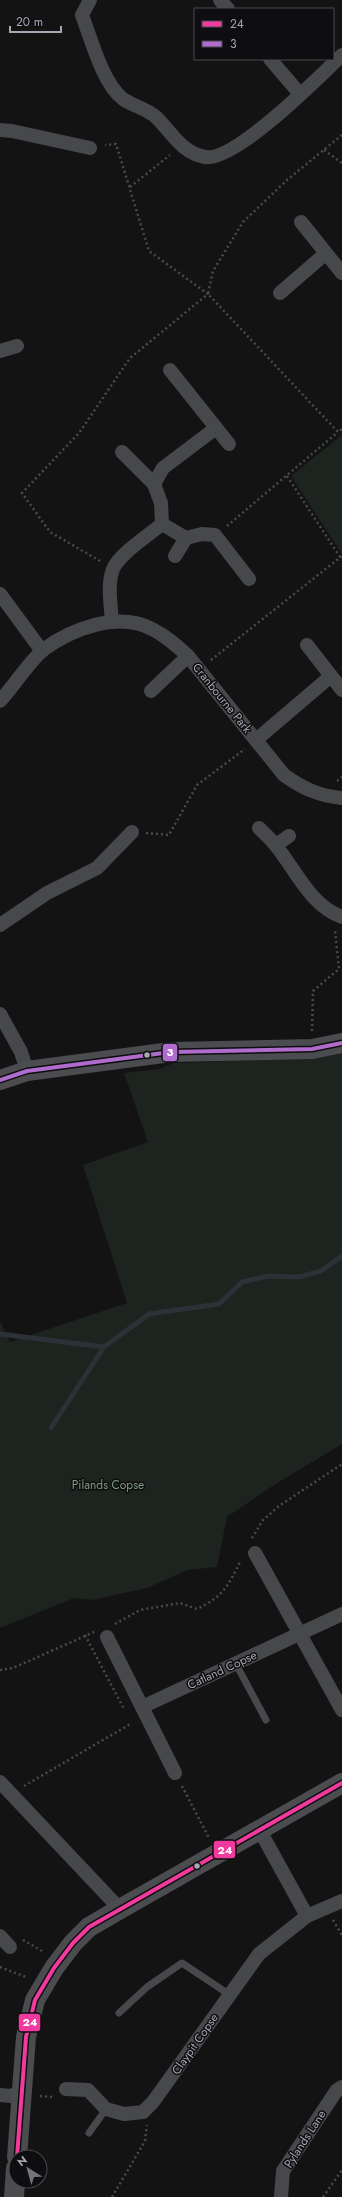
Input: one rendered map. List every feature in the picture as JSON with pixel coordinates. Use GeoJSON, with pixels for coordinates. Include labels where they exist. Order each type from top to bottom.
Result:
{"type":"FeatureCollection","features":[{"type":"Feature","properties":{"kind":"street"},"geometry":{"type":"LineString","coordinates":[[90,0],[82,15],[104,75],[122,98],[156,116],[181,146],[206,157],[231,150],[271,120],[342,56]]}},
{"type":"Feature","properties":{"kind":"street"},"geometry":{"type":"LineString","coordinates":[[220,0],[227,8]]}},
{"type":"Feature","properties":{"kind":"street"},"geometry":{"type":"LineString","coordinates":[[271,60],[300,94]]}},
{"type":"Feature","properties":{"kind":"street"},"geometry":{"type":"LineString","coordinates":[[0,130],[12,131],[90,148]]}},
{"type":"Feature","properties":{"kind":"street"},"geometry":{"type":"LineString","coordinates":[[301,222],[325,254],[342,273]]}},
{"type":"Feature","properties":{"kind":"street"},"geometry":{"type":"LineString","coordinates":[[280,293],[325,254]]}},
{"type":"Feature","properties":{"kind":"street"},"geometry":{"type":"LineString","coordinates":[[0,351],[17,346]]}},
{"type":"Feature","properties":{"kind":"street"},"geometry":{"type":"LineString","coordinates":[[170,370],[229,444]]}},
{"type":"Feature","properties":{"kind":"street"},"geometry":{"type":"LineString","coordinates":[[154,484],[163,468],[216,428]]}},
{"type":"Feature","properties":{"kind":"street"},"geometry":{"type":"LineString","coordinates":[[122,452],[154,484],[161,503],[162,524]]}},
{"type":"Feature","properties":{"kind":"street"},"geometry":{"type":"LineString","coordinates":[[112,622],[110,589],[113,568],[124,556],[162,524]]}},
{"type":"Feature","properties":{"kind":"street"},"geometry":{"type":"LineString","coordinates":[[162,524],[186,538],[202,534],[215,535],[249,580]]}},
{"type":"Feature","properties":{"kind":"street"},"geometry":{"type":"LineString","coordinates":[[175,556],[186,538]]}},
{"type":"Feature","properties":{"kind":"street"},"geometry":{"type":"LineString","coordinates":[[0,594],[42,651]]}},
{"type":"Feature","properties":{"kind":"street","name":"Cranbourne Park"},"geometry":{"type":"LineString","coordinates":[[0,701],[42,651],[64,637],[89,627],[112,622],[132,623],[151,628],[173,642],[188,656],[256,740],[266,755],[284,775],[300,787],[318,794],[342,798]]}},
{"type":"Feature","properties":{"kind":"street"},"geometry":{"type":"LineString","coordinates":[[307,645],[342,690]]}},
{"type":"Feature","properties":{"kind":"street","name":"Cranbourne Park"},"geometry":{"type":"LineString","coordinates":[[151,691],[188,656]]}},
{"type":"Feature","properties":{"kind":"street","name":"Cranbourne Park"},"geometry":{"type":"LineString","coordinates":[[256,740],[331,676]]}},
{"type":"Feature","properties":{"kind":"street"},"geometry":{"type":"LineString","coordinates":[[259,828],[276,846],[314,898],[338,916]]}},
{"type":"Feature","properties":{"kind":"street"},"geometry":{"type":"LineString","coordinates":[[0,925],[47,893],[97,868],[132,832]]}},
{"type":"Feature","properties":{"kind":"street"},"geometry":{"type":"LineString","coordinates":[[276,846],[289,836]]}},
{"type":"Feature","properties":{"kind":"street"},"geometry":{"type":"LineString","coordinates":[[0,1014],[21,1052],[27,1071]]}},
{"type":"Feature","properties":{"kind":"street"},"geometry":{"type":"LineString","coordinates":[[0,1080],[27,1071],[171,1052],[312,1048],[342,1043]]}},
{"type":"Feature","properties":{"kind":"street"},"geometry":{"type":"LineString","coordinates":[[249,1551],[301,1633],[342,1710]]}},
{"type":"Feature","properties":{"kind":"street","name":"Catland Copse"},"geometry":{"type":"LineString","coordinates":[[143,1709],[342,1614]]}},
{"type":"Feature","properties":{"kind":"street"},"geometry":{"type":"LineString","coordinates":[[106,1631],[175,1773]]}},
{"type":"Feature","properties":{"kind":"street"},"geometry":{"type":"LineString","coordinates":[[18,2149],[26,2037],[35,2000],[54,1968],[72,1943],[89,1927],[259,1828],[342,1784]]}},
{"type":"Feature","properties":{"kind":"street"},"geometry":{"type":"LineString","coordinates":[[4,1788],[120,1909]]}},
{"type":"Feature","properties":{"kind":"street"},"geometry":{"type":"LineString","coordinates":[[259,1828],[306,1916]]}},
{"type":"Feature","properties":{"kind":"street","name":"Claypit Copse"},"geometry":{"type":"LineString","coordinates":[[143,2112],[153,2102],[259,1954],[306,1916],[342,1901]]}},
{"type":"Feature","properties":{"kind":"street"},"geometry":{"type":"LineString","coordinates":[[0,1936],[10,1947]]}},
{"type":"Feature","properties":{"kind":"street","name":"Pylands Lane"},"geometry":{"type":"LineString","coordinates":[[281,2197],[283,2171],[337,2090],[342,2087]]}},
{"type":"Feature","properties":{"kind":"street"},"geometry":{"type":"LineString","coordinates":[[66,2089],[88,2090],[106,2109],[124,2114],[143,2112]]}},
{"type":"Feature","properties":{"kind":"street"},"geometry":{"type":"LineString","coordinates":[[0,2095],[11,2096],[22,2091]]}},
{"type":"Feature","properties":{"kind":"lane"},"geometry":{"type":"LineString","coordinates":[[236,1664],[266,1720]]}},
{"type":"Feature","properties":{"kind":"lane"},"geometry":{"type":"LineString","coordinates":[[119,2013],[147,1987],[182,1963],[230,1995]]}},
{"type":"Feature","properties":{"kind":"lane"},"geometry":{"type":"LineString","coordinates":[[89,2133],[106,2109]]}},
{"type":"Feature","properties":{"kind":"path"},"geometry":{"type":"LineString","coordinates":[[90,148],[116,144],[149,251],[208,294],[130,358],[79,433],[22,492],[50,532],[113,568]]}},
{"type":"Feature","properties":{"kind":"path"},"geometry":{"type":"LineString","coordinates":[[130,187],[181,146]]}},
{"type":"Feature","properties":{"kind":"path"},"geometry":{"type":"LineString","coordinates":[[324,150],[342,163]]}},
{"type":"Feature","properties":{"kind":"path"},"geometry":{"type":"LineString","coordinates":[[215,535],[338,432]]}},
{"type":"Feature","properties":{"kind":"path"},"geometry":{"type":"LineString","coordinates":[[287,476],[342,560]]}},
{"type":"Feature","properties":{"kind":"path"},"geometry":{"type":"LineString","coordinates":[[199,670],[340,556]]}},
{"type":"Feature","properties":{"kind":"path"},"geometry":{"type":"LineString","coordinates":[[132,832],[169,835],[197,785],[256,740]]}},
{"type":"Feature","properties":{"kind":"path"},"geometry":{"type":"LineString","coordinates":[[312,1048],[313,991],[339,969],[338,916]]}},
{"type":"Feature","properties":{"kind":"path"},"geometry":{"type":"LineString","coordinates":[[0,1670],[13,1668],[78,1638],[106,1631],[140,1610],[180,1603],[197,1609],[215,1600],[230,1583],[249,1551],[263,1520],[279,1506],[342,1464]]}},
{"type":"Feature","properties":{"kind":"path"},"geometry":{"type":"LineString","coordinates":[[4,1788],[132,1724],[143,1709]]}},
{"type":"Feature","properties":{"kind":"path"},"geometry":{"type":"LineString","coordinates":[[175,1773],[210,1841]]}},
{"type":"Feature","properties":{"kind":"path"},"geometry":{"type":"LineString","coordinates":[[0,1967],[26,1977]]}},
{"type":"Feature","properties":{"kind":"path"},"geometry":{"type":"LineString","coordinates":[[112,2197],[145,2141],[148,2122],[143,2112]]}},
{"type":"Feature","properties":{"kind":"path"},"geometry":{"type":"LineString","coordinates":[[323,2197],[342,2170]]}},
{"type":"Feature","properties":{"kind":"green space"},"geometry":{"type":"Polygon","coordinates":[[[342,435],[342,554],[291,476],[342,435]]]}},
{"type":"Feature","properties":{"kind":"green space","name":"Pilands Copse"},"geometry":{"type":"Polygon","coordinates":[[[342,1054],[342,1444],[274,1485],[227,1517],[217,1567],[188,1570],[147,1588],[92,1600],[74,1598],[0,1628],[0,1321],[10,1342],[127,1303],[83,1165],[148,1142],[124,1073],[160,1069],[173,1063],[309,1058],[342,1054]]]}},
{"type":"Feature","properties":{"kind":"waterway"},"geometry":{"type":"LineString","coordinates":[[0,1334],[104,1347],[149,1314],[219,1304],[242,1282],[268,1276],[299,1277],[321,1271],[342,1256]]}},
{"type":"Feature","properties":{"kind":"waterway"},"geometry":{"type":"LineString","coordinates":[[51,1428],[104,1347]]}},
{"type":"Feature","properties":{"kind":"transit line","name":"3"},"geometry":{"type":"LineString","coordinates":[[0,1080],[27,1071],[171,1052],[312,1049],[342,1043]]}},
{"type":"Feature","properties":{"kind":"transit line","name":"24"},"geometry":{"type":"LineString","coordinates":[[18,2149],[26,2037],[35,2000],[54,1968],[73,1943],[89,1927],[342,1783]]}}]}
